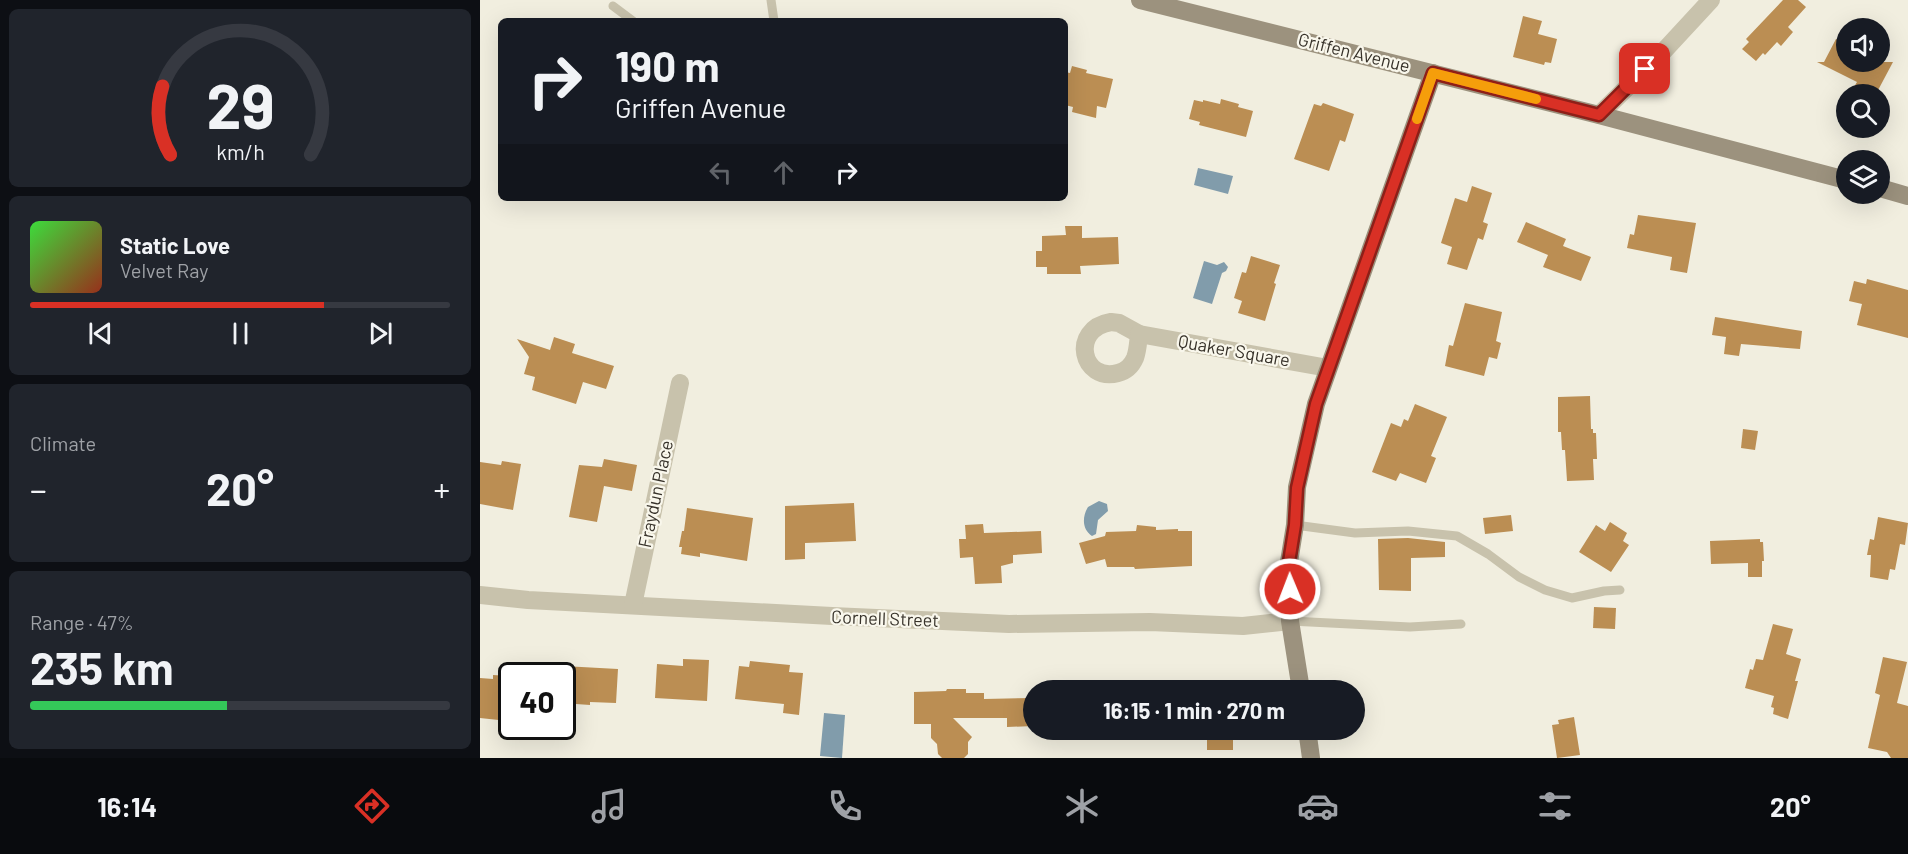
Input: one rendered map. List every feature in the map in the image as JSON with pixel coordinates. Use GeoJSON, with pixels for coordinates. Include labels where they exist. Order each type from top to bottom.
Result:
{"type":"FeatureCollection","features":[{"type":"Feature","properties":{"kind":"street","name":"Griffen Avenue"},"geometry":{"type":"LineString","coordinates":[[1140,0],[1599,115],[1836,177]]}},
{"type":"Feature","properties":{"kind":"street"},"geometry":{"type":"LineString","coordinates":[[1599,115],[1661,54],[1711,0]]}},
{"type":"Feature","properties":{"kind":"street"},"geometry":{"type":"LineString","coordinates":[[1299,680],[1290,621],[1289,562],[1295,525],[1297,488],[1316,404],[1433,73]]}},
{"type":"Feature","properties":{"kind":"street"},"geometry":{"type":"LineString","coordinates":[[1890,191],[1908,196]]}},
{"type":"Feature","properties":{"kind":"street","name":"Quaker Square"},"geometry":{"type":"LineString","coordinates":[[1139,334],[1329,368]]}},
{"type":"Feature","properties":{"kind":"street","name":"Fraydun Place"},"geometry":{"type":"LineString","coordinates":[[633,605],[680,383]]}},
{"type":"Feature","properties":{"kind":"street","name":"Cornell Street"},"geometry":{"type":"LineString","coordinates":[[480,595],[1009,624],[1150,622],[1243,626],[1290,621]]}},
{"type":"Feature","properties":{"kind":"street"},"geometry":{"type":"LineString","coordinates":[[1309,740],[1311,758]]}},
{"type":"Feature","properties":{"kind":"lane"},"geometry":{"type":"LineString","coordinates":[[771,0],[774,18]]}},
{"type":"Feature","properties":{"kind":"lane"},"geometry":{"type":"LineString","coordinates":[[613,6],[629,18]]}},
{"type":"Feature","properties":{"kind":"lane"},"geometry":{"type":"LineString","coordinates":[[1295,525],[1355,533],[1408,531],[1457,536],[1488,554],[1519,577],[1554,593],[1572,598],[1620,590]]}},
{"type":"Feature","properties":{"kind":"lane"},"geometry":{"type":"LineString","coordinates":[[1290,621],[1410,627],[1461,624]]}},
{"type":"Feature","properties":{"kind":"water"},"geometry":{"type":"Polygon","coordinates":[[[1198,168],[1233,176],[1228,194],[1194,185],[1198,168]]]}},
{"type":"Feature","properties":{"kind":"water"},"geometry":{"type":"Polygon","coordinates":[[[1204,261],[1217,265],[1224,262],[1228,267],[1222,273],[1212,304],[1193,298],[1204,261]]]}},
{"type":"Feature","properties":{"kind":"water"},"geometry":{"type":"Polygon","coordinates":[[[1099,501],[1107,504],[1108,511],[1098,520],[1096,534],[1092,536],[1084,523],[1085,515],[1088,507],[1099,501]]]}},
{"type":"Feature","properties":{"kind":"water"},"geometry":{"type":"Polygon","coordinates":[[[824,713],[845,715],[842,758],[820,756],[824,713]]]}},
{"type":"Feature","properties":{"kind":"building"},"geometry":{"type":"Polygon","coordinates":[[[1783,0],[1798,0],[1806,7],[1788,27],[1793,32],[1781,46],[1777,42],[1756,61],[1742,49],[1749,42],[1746,39],[1783,0]]]}},
{"type":"Feature","properties":{"kind":"building"},"geometry":{"type":"Polygon","coordinates":[[[1523,16],[1542,21],[1538,34],[1557,39],[1551,63],[1545,62],[1544,65],[1513,57],[1523,16]]]}},
{"type":"Feature","properties":{"kind":"building"},"geometry":{"type":"Polygon","coordinates":[[[1836,39],[1836,72],[1817,62],[1824,62],[1836,39]]]}},
{"type":"Feature","properties":{"kind":"building"},"geometry":{"type":"Polygon","coordinates":[[[1072,66],[1087,70],[1086,73],[1113,79],[1106,108],[1097,106],[1096,118],[1072,112],[1073,107],[1068,106],[1068,73],[1070,73],[1072,66]]]}},
{"type":"Feature","properties":{"kind":"building"},"geometry":{"type":"Polygon","coordinates":[[[1837,72],[1888,72],[1881,84],[1856,84],[1857,82],[1837,72]]]}},
{"type":"Feature","properties":{"kind":"building"},"geometry":{"type":"Polygon","coordinates":[[[1221,99],[1253,111],[1246,137],[1199,125],[1200,122],[1189,119],[1194,100],[1220,104],[1221,99]]]}},
{"type":"Feature","properties":{"kind":"building"},"geometry":{"type":"Polygon","coordinates":[[[1323,103],[1354,114],[1345,142],[1340,140],[1329,171],[1294,159],[1314,104],[1321,106],[1323,103]]]}},
{"type":"Feature","properties":{"kind":"building"},"geometry":{"type":"Polygon","coordinates":[[[1472,186],[1492,193],[1483,222],[1488,224],[1483,240],[1478,238],[1467,270],[1447,264],[1452,247],[1441,243],[1455,198],[1467,202],[1472,186]]]}},
{"type":"Feature","properties":{"kind":"building"},"geometry":{"type":"Polygon","coordinates":[[[1638,215],[1696,223],[1687,273],[1670,270],[1672,257],[1627,248],[1630,234],[1634,235],[1638,215]]]}},
{"type":"Feature","properties":{"kind":"building"},"geometry":{"type":"Polygon","coordinates":[[[1526,222],[1566,239],[1563,246],[1591,257],[1581,281],[1543,267],[1548,255],[1517,242],[1526,222]]]}},
{"type":"Feature","properties":{"kind":"building"},"geometry":{"type":"Polygon","coordinates":[[[1065,226],[1082,226],[1082,238],[1118,237],[1119,264],[1080,266],[1081,274],[1047,274],[1047,267],[1036,267],[1036,251],[1042,251],[1042,236],[1066,235],[1065,226]]]}},
{"type":"Feature","properties":{"kind":"building"},"geometry":{"type":"Polygon","coordinates":[[[1251,256],[1280,265],[1265,321],[1238,313],[1242,301],[1234,298],[1242,272],[1246,273],[1251,256]]]}},
{"type":"Feature","properties":{"kind":"building"},"geometry":{"type":"Polygon","coordinates":[[[1867,279],[1908,290],[1908,338],[1857,325],[1862,304],[1849,301],[1854,281],[1866,284],[1867,279]]]}},
{"type":"Feature","properties":{"kind":"building"},"geometry":{"type":"Polygon","coordinates":[[[1465,303],[1502,312],[1496,341],[1501,343],[1497,359],[1489,357],[1484,376],[1445,366],[1449,345],[1453,346],[1465,303]]]}},
{"type":"Feature","properties":{"kind":"building"},"geometry":{"type":"Polygon","coordinates":[[[1715,317],[1802,331],[1800,349],[1741,344],[1739,356],[1724,354],[1726,337],[1712,335],[1715,317]]]}},
{"type":"Feature","properties":{"kind":"building"},"geometry":{"type":"Polygon","coordinates":[[[554,337],[575,344],[572,353],[614,366],[606,389],[583,382],[576,404],[532,390],[535,377],[524,374],[529,357],[517,339],[550,350],[554,337]]]}},
{"type":"Feature","properties":{"kind":"building"},"geometry":{"type":"Polygon","coordinates":[[[1590,396],[1591,429],[1593,433],[1596,433],[1597,459],[1593,459],[1594,480],[1567,481],[1565,450],[1562,450],[1561,432],[1558,432],[1558,397],[1590,396]]]}},
{"type":"Feature","properties":{"kind":"building"},"geometry":{"type":"Polygon","coordinates":[[[1415,404],[1447,417],[1431,456],[1436,458],[1426,483],[1400,473],[1396,481],[1372,472],[1391,423],[1401,427],[1404,419],[1408,421],[1415,404]]]}},
{"type":"Feature","properties":{"kind":"building"},"geometry":{"type":"Polygon","coordinates":[[[1743,429],[1758,431],[1755,450],[1741,448],[1743,429]]]}},
{"type":"Feature","properties":{"kind":"building"},"geometry":{"type":"Polygon","coordinates":[[[604,459],[637,465],[632,491],[604,486],[597,522],[569,517],[579,465],[602,467],[604,459]]]}},
{"type":"Feature","properties":{"kind":"building"},"geometry":{"type":"Polygon","coordinates":[[[502,461],[521,464],[513,510],[480,504],[480,462],[501,465],[502,461]]]}},
{"type":"Feature","properties":{"kind":"building"},"geometry":{"type":"Polygon","coordinates":[[[854,503],[856,541],[805,543],[805,559],[785,560],[785,506],[854,503]]]}},
{"type":"Feature","properties":{"kind":"building"},"geometry":{"type":"Polygon","coordinates":[[[687,508],[753,518],[747,561],[700,553],[700,557],[681,554],[682,547],[679,547],[687,508]]]}},
{"type":"Feature","properties":{"kind":"building"},"geometry":{"type":"Polygon","coordinates":[[[1511,515],[1513,531],[1485,534],[1483,518],[1511,515]]]}},
{"type":"Feature","properties":{"kind":"building"},"geometry":{"type":"Polygon","coordinates":[[[1878,517],[1908,523],[1905,545],[1900,544],[1895,570],[1890,569],[1888,580],[1870,577],[1871,555],[1867,555],[1870,539],[1874,540],[1878,517]]]}},
{"type":"Feature","properties":{"kind":"building"},"geometry":{"type":"Polygon","coordinates":[[[1610,522],[1627,533],[1623,541],[1629,545],[1611,572],[1579,552],[1596,525],[1605,531],[1610,522]]]}},
{"type":"Feature","properties":{"kind":"building"},"geometry":{"type":"Polygon","coordinates":[[[983,524],[984,533],[1041,531],[1042,553],[1013,555],[1013,563],[1001,566],[1002,583],[975,584],[973,557],[960,558],[959,539],[966,539],[965,525],[983,524]]]}},
{"type":"Feature","properties":{"kind":"building"},"geometry":{"type":"Polygon","coordinates":[[[1137,525],[1156,527],[1156,530],[1192,531],[1192,566],[1135,569],[1134,567],[1107,567],[1105,559],[1086,564],[1079,543],[1105,536],[1106,532],[1136,531],[1137,525]]]}},
{"type":"Feature","properties":{"kind":"building"},"geometry":{"type":"Polygon","coordinates":[[[1408,538],[1445,542],[1445,557],[1411,558],[1411,591],[1379,590],[1378,539],[1408,538]]]}},
{"type":"Feature","properties":{"kind":"building"},"geometry":{"type":"Polygon","coordinates":[[[1760,539],[1760,542],[1763,542],[1764,561],[1762,561],[1762,577],[1748,577],[1748,563],[1711,564],[1710,541],[1760,539]]]}},
{"type":"Feature","properties":{"kind":"building"},"geometry":{"type":"Polygon","coordinates":[[[1594,607],[1616,608],[1615,629],[1593,628],[1594,607]]]}},
{"type":"Feature","properties":{"kind":"building"},"geometry":{"type":"Polygon","coordinates":[[[1773,624],[1793,629],[1786,654],[1801,659],[1788,719],[1773,714],[1774,708],[1771,707],[1774,696],[1745,688],[1750,669],[1753,670],[1756,659],[1763,660],[1773,624]]]}},
{"type":"Feature","properties":{"kind":"building"},"geometry":{"type":"Polygon","coordinates":[[[1883,657],[1907,662],[1897,703],[1908,706],[1908,758],[1891,758],[1887,752],[1868,748],[1880,695],[1875,693],[1883,657]]]}},
{"type":"Feature","properties":{"kind":"building"},"geometry":{"type":"Polygon","coordinates":[[[683,659],[709,660],[707,701],[655,698],[657,664],[683,666],[683,659]]]}},
{"type":"Feature","properties":{"kind":"building"},"geometry":{"type":"Polygon","coordinates":[[[750,661],[790,665],[789,672],[803,673],[799,715],[783,713],[784,704],[735,699],[739,666],[749,667],[750,661]]]}},
{"type":"Feature","properties":{"kind":"building"},"geometry":{"type":"Polygon","coordinates":[[[576,667],[618,669],[616,703],[590,702],[590,705],[576,704],[576,667]]]}},
{"type":"Feature","properties":{"kind":"building"},"geometry":{"type":"Polygon","coordinates":[[[493,675],[498,675],[498,720],[480,718],[480,678],[493,679],[493,675]]]}},
{"type":"Feature","properties":{"kind":"building"},"geometry":{"type":"Polygon","coordinates":[[[947,689],[966,689],[966,693],[984,693],[984,699],[1023,698],[1023,726],[1007,727],[1007,718],[953,718],[972,737],[968,742],[968,754],[964,758],[942,758],[938,754],[937,744],[931,738],[931,724],[914,724],[914,692],[946,691],[947,689]]]}},
{"type":"Feature","properties":{"kind":"building"},"geometry":{"type":"Polygon","coordinates":[[[1574,717],[1580,755],[1557,758],[1552,725],[1559,724],[1558,720],[1574,717]]]}},
{"type":"Feature","properties":{"kind":"building"},"geometry":{"type":"Polygon","coordinates":[[[1207,740],[1233,740],[1233,750],[1207,750],[1207,740]]]}},
{"type":"Feature","properties":{"kind":"slow traffic"},"geometry":{"type":"LineString","coordinates":[[1417,119],[1433,73],[1536,99]]}},
{"type":"Feature","properties":{"kind":"route"},"geometry":{"type":"LineString","coordinates":[[1290,589],[1289,562],[1295,525],[1297,488],[1316,404],[1433,73],[1599,115],[1645,69]]}}]}
